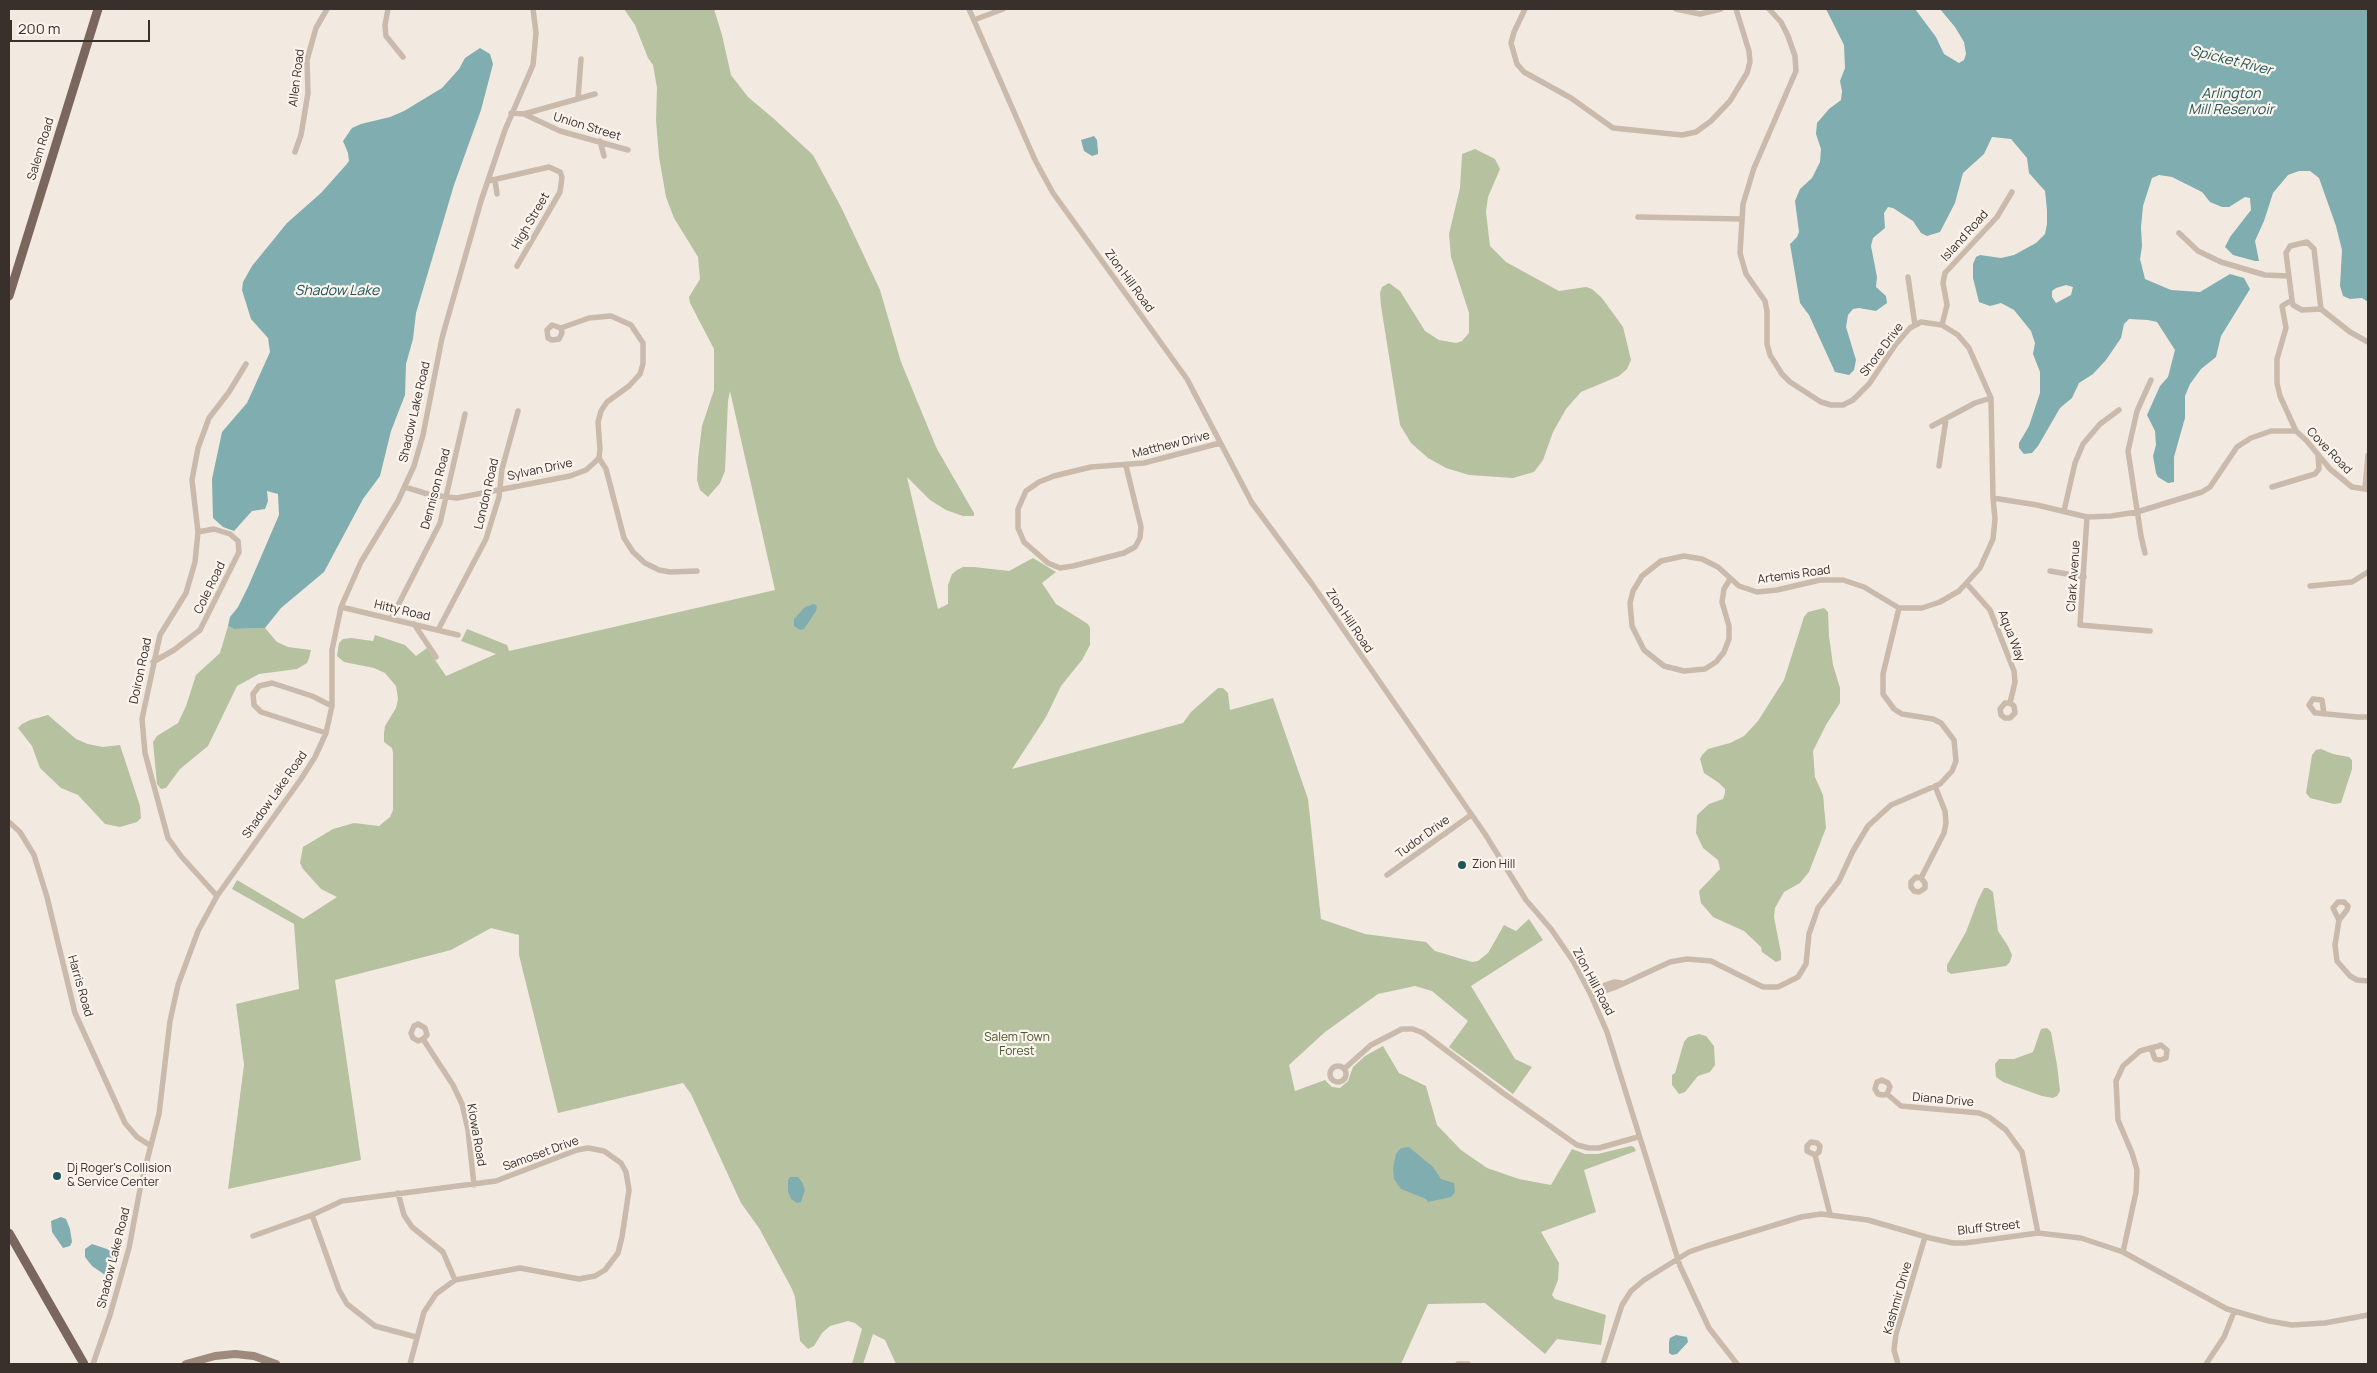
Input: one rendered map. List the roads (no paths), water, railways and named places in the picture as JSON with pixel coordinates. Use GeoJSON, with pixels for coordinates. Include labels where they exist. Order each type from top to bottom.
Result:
{"type":"FeatureCollection","features":[{"type":"Feature","properties":{"kind":"main road","name":"Salem Road"},"geometry":{"type":"LineString","coordinates":[[9,296],[98,9]]}},
{"type":"Feature","properties":{"kind":"main road"},"geometry":{"type":"LineString","coordinates":[[9,1233],[84,1364]]}},
{"type":"Feature","properties":{"kind":"street","name":"Allen Road"},"geometry":{"type":"LineString","coordinates":[[296,152],[301,136],[308,93],[307,60],[316,28],[327,9]]}},
{"type":"Feature","properties":{"kind":"street"},"geometry":{"type":"LineString","coordinates":[[388,9],[385,25],[386,36],[403,57]]}},
{"type":"Feature","properties":{"kind":"street","name":"Shadow Lake Road"},"geometry":{"type":"LineString","coordinates":[[93,1364],[124,1271],[159,1114],[170,1021],[178,984],[198,932],[217,896],[315,757],[326,733],[332,706],[332,650],[341,607],[362,562],[405,487],[419,450],[444,330],[511,113],[533,65],[536,49],[533,9]]}},
{"type":"Feature","properties":{"kind":"street","name":"Zion Hill Road"},"geometry":{"type":"LineString","coordinates":[[969,9],[1034,160],[1053,193],[1187,379],[1252,503],[1312,584],[1471,815],[1526,900],[1551,929],[1573,961],[1590,994],[1610,1042],[1638,1137],[1678,1258],[1692,1294],[1709,1328],[1737,1364]]}},
{"type":"Feature","properties":{"kind":"street"},"geometry":{"type":"LineString","coordinates":[[974,20],[1003,9]]}},
{"type":"Feature","properties":{"kind":"street"},"geometry":{"type":"LineString","coordinates":[[1525,9],[1511,43],[1517,64],[1524,72],[1571,98],[1613,128],[1682,135],[1696,132],[1711,121],[1730,101],[1747,73],[1750,62],[1749,52],[1736,9]]}},
{"type":"Feature","properties":{"kind":"street"},"geometry":{"type":"LineString","coordinates":[[1676,9],[1700,14],[1721,9]]}},
{"type":"Feature","properties":{"kind":"street","name":"Shore Drive"},"geometry":{"type":"LineString","coordinates":[[1769,9],[1780,22],[1788,36],[1795,56],[1796,71],[1754,168],[1744,204],[1740,254],[1742,264],[1765,301],[1768,311],[1770,355],[1782,374],[1790,382],[1821,402],[1831,406],[1843,405],[1853,400],[1869,384],[1903,335],[1915,325],[1921,322],[1942,325]]}},
{"type":"Feature","properties":{"kind":"street"},"geometry":{"type":"LineString","coordinates":[[578,98],[581,59]]}},
{"type":"Feature","properties":{"kind":"street"},"geometry":{"type":"LineString","coordinates":[[524,114],[595,94]]}},
{"type":"Feature","properties":{"kind":"street","name":"Union Street"},"geometry":{"type":"LineString","coordinates":[[511,113],[524,114],[560,131],[628,150]]}},
{"type":"Feature","properties":{"kind":"street"},"geometry":{"type":"LineString","coordinates":[[600,141],[604,156]]}},
{"type":"Feature","properties":{"kind":"street","name":"High Street"},"geometry":{"type":"LineString","coordinates":[[491,181],[549,167],[555,168],[562,176],[560,192],[517,266]]}},
{"type":"Feature","properties":{"kind":"street"},"geometry":{"type":"LineString","coordinates":[[491,181],[497,194]]}},
{"type":"Feature","properties":{"kind":"street","name":"Island Road"},"geometry":{"type":"LineString","coordinates":[[1942,325],[1947,305],[1943,283],[1945,273],[1996,217],[2012,192]]}},
{"type":"Feature","properties":{"kind":"street"},"geometry":{"type":"LineString","coordinates":[[1638,217],[1742,219]]}},
{"type":"Feature","properties":{"kind":"street"},"geometry":{"type":"LineString","coordinates":[[2180,235],[2198,251],[2221,262],[2265,275],[2289,276]]}},
{"type":"Feature","properties":{"kind":"street","name":"Cove Road"},"geometry":{"type":"LineString","coordinates":[[2321,309],[2316,254],[2309,243],[2292,245],[2288,248],[2292,300],[2282,306],[2286,328],[2277,354],[2276,376],[2280,396],[2296,431],[2318,455],[2347,484],[2367,490]]}},
{"type":"Feature","properties":{"kind":"street"},"geometry":{"type":"LineString","coordinates":[[1908,277],[1915,325]]}},
{"type":"Feature","properties":{"kind":"street"},"geometry":{"type":"LineString","coordinates":[[2292,300],[2293,305],[2302,310],[2321,309],[2350,332],[2368,342]]}},
{"type":"Feature","properties":{"kind":"street"},"geometry":{"type":"LineString","coordinates":[[561,328],[590,318],[611,316],[631,325],[642,343],[643,364],[640,374],[629,386],[607,402],[601,411],[598,422],[599,458],[606,469],[624,538],[633,552],[645,562],[660,570],[670,572],[697,571]]}},
{"type":"Feature","properties":{"kind":"street"},"geometry":{"type":"LineString","coordinates":[[1590,994],[1603,992],[1670,962],[1695,958],[1720,965],[1763,987],[1778,987],[1792,982],[1798,977],[1806,964],[1809,934],[1818,908],[1839,881],[1868,826],[1891,805],[1935,786],[1947,778],[1952,771],[1956,756],[1954,740],[1941,724],[1933,719],[1902,714],[1894,709],[1883,694],[1883,674],[1899,608],[1914,609],[1934,604],[1950,597],[1967,584],[1980,568],[1993,539],[1995,519],[1991,398],[1969,348],[1958,335],[1942,325]]}},
{"type":"Feature","properties":{"kind":"street","name":"Doiron Road"},"geometry":{"type":"LineString","coordinates":[[217,896],[173,846],[164,828],[145,753],[142,729],[144,707],[160,635],[186,593],[195,562],[198,532],[192,480],[198,448],[209,418],[229,392],[246,364]]}},
{"type":"Feature","properties":{"kind":"street"},"geometry":{"type":"LineString","coordinates":[[2145,553],[2128,451],[2137,411],[2151,380]]}},
{"type":"Feature","properties":{"kind":"street"},"geometry":{"type":"LineString","coordinates":[[1932,426],[1975,403],[1991,398]]}},
{"type":"Feature","properties":{"kind":"street"},"geometry":{"type":"LineString","coordinates":[[2064,511],[2075,464],[2083,444],[2100,424],[2119,410]]}},
{"type":"Feature","properties":{"kind":"street","name":"London Road"},"geometry":{"type":"LineString","coordinates":[[438,630],[486,539],[518,411]]}},
{"type":"Feature","properties":{"kind":"street","name":"Dennison Road"},"geometry":{"type":"LineString","coordinates":[[391,619],[440,523],[466,414]]}},
{"type":"Feature","properties":{"kind":"street"},"geometry":{"type":"LineString","coordinates":[[1939,466],[1946,419]]}},
{"type":"Feature","properties":{"kind":"street"},"geometry":{"type":"LineString","coordinates":[[1993,498],[2087,517],[2137,512],[2206,490],[2233,451],[2251,438],[2271,431],[2296,431]]}},
{"type":"Feature","properties":{"kind":"street","name":"Matthew Drive"},"geometry":{"type":"LineString","coordinates":[[1126,466],[1141,527],[1140,538],[1135,547],[1124,553],[1064,568],[1048,563],[1024,542],[1018,528],[1017,513],[1021,499],[1030,487],[1058,474],[1091,467],[1126,466],[1220,443]]}},
{"type":"Feature","properties":{"kind":"street"},"geometry":{"type":"LineString","coordinates":[[2272,487],[2315,474],[2319,470],[2318,455]]}},
{"type":"Feature","properties":{"kind":"street"},"geometry":{"type":"LineString","coordinates":[[2367,490],[2368,455]]}},
{"type":"Feature","properties":{"kind":"street","name":"Sylvan Drive"},"geometry":{"type":"LineString","coordinates":[[405,487],[446,498],[468,496],[570,476],[586,470],[599,458]]}},
{"type":"Feature","properties":{"kind":"street","name":"Clark Avenue"},"geometry":{"type":"LineString","coordinates":[[2087,517],[2080,625],[2150,631]]}},
{"type":"Feature","properties":{"kind":"street","name":"Cole Road"},"geometry":{"type":"LineString","coordinates":[[154,662],[200,630],[239,552],[238,541],[230,534],[214,529],[198,532]]}},
{"type":"Feature","properties":{"kind":"street","name":"Artemis Road"},"geometry":{"type":"LineString","coordinates":[[1730,579],[1723,592],[1722,602],[1729,626],[1729,639],[1724,652],[1716,662],[1698,670],[1679,670],[1664,666],[1644,650],[1634,632],[1630,609],[1635,586],[1650,567],[1672,557],[1690,556],[1713,564],[1745,589],[1757,592],[1777,590],[1820,580],[1843,580],[1864,587],[1899,608]]}},
{"type":"Feature","properties":{"kind":"street"},"geometry":{"type":"LineString","coordinates":[[2050,571],[2084,577]]}},
{"type":"Feature","properties":{"kind":"street"},"geometry":{"type":"LineString","coordinates":[[2310,586],[2352,582],[2368,572]]}},
{"type":"Feature","properties":{"kind":"street","name":"Aqua Way"},"geometry":{"type":"LineString","coordinates":[[1967,584],[1990,610],[2005,645],[2014,671],[2015,682],[2010,703]]}},
{"type":"Feature","properties":{"kind":"street","name":"Hitty Road"},"geometry":{"type":"LineString","coordinates":[[341,607],[458,635]]}},
{"type":"Feature","properties":{"kind":"street"},"geometry":{"type":"LineString","coordinates":[[414,624],[436,657]]}},
{"type":"Feature","properties":{"kind":"street"},"geometry":{"type":"LineString","coordinates":[[326,733],[261,712],[254,705],[253,694],[259,686],[272,683],[312,696],[332,706]]}},
{"type":"Feature","properties":{"kind":"street"},"geometry":{"type":"LineString","coordinates":[[2324,714],[2368,717]]}},
{"type":"Feature","properties":{"kind":"street"},"geometry":{"type":"LineString","coordinates":[[1921,878],[1944,833],[1946,823],[1945,810],[1935,786]]}},
{"type":"Feature","properties":{"kind":"street","name":"Tudor Drive"},"geometry":{"type":"LineString","coordinates":[[1387,876],[1471,815]]}},
{"type":"Feature","properties":{"kind":"street","name":"Harris Road"},"geometry":{"type":"LineString","coordinates":[[9,822],[20,832],[34,855],[47,896],[75,1012],[125,1123],[136,1138],[151,1146]]}},
{"type":"Feature","properties":{"kind":"street"},"geometry":{"type":"LineString","coordinates":[[2339,920],[2335,945],[2337,961],[2350,976],[2357,980],[2368,981]]}},
{"type":"Feature","properties":{"kind":"street"},"geometry":{"type":"LineString","coordinates":[[1344,1069],[1371,1045],[1402,1029],[1413,1029],[1423,1033],[1503,1094],[1577,1144],[1589,1148],[1599,1148],[1638,1137]]}},
{"type":"Feature","properties":{"kind":"street","name":"Kiowa Road"},"geometry":{"type":"LineString","coordinates":[[423,1039],[453,1085],[462,1104],[468,1130],[474,1185]]}},
{"type":"Feature","properties":{"kind":"street"},"geometry":{"type":"LineString","coordinates":[[2123,1252],[2136,1192],[2137,1170],[2118,1120],[2116,1081],[2126,1061],[2135,1054],[2151,1048]]}},
{"type":"Feature","properties":{"kind":"street","name":"Diana Drive"},"geometry":{"type":"LineString","coordinates":[[1888,1094],[1901,1106],[1979,1113],[2006,1130],[2022,1152],[2038,1233]]}},
{"type":"Feature","properties":{"kind":"street","name":"Samoset Drive"},"geometry":{"type":"LineString","coordinates":[[253,1236],[342,1202],[398,1193],[474,1185],[508,1177],[577,1150],[588,1148],[604,1151],[614,1156],[626,1172],[629,1193],[622,1237],[613,1262],[595,1276],[579,1279],[520,1268],[455,1280],[436,1294],[429,1303],[416,1337],[410,1364]]}},
{"type":"Feature","properties":{"kind":"street"},"geometry":{"type":"LineString","coordinates":[[1815,1155],[1830,1214]]}},
{"type":"Feature","properties":{"kind":"street"},"geometry":{"type":"LineString","coordinates":[[398,1193],[404,1215],[412,1227],[443,1252],[455,1280]]}},
{"type":"Feature","properties":{"kind":"street","name":"Bluff Street"},"geometry":{"type":"LineString","coordinates":[[1603,1364],[1622,1305],[1631,1291],[1644,1280],[1678,1258],[1706,1246],[1811,1215],[1830,1214],[1868,1220],[1925,1237],[1965,1243],[2038,1233],[2081,1238],[2123,1252],[2234,1312],[2269,1322],[2292,1325],[2325,1323],[2368,1315]]}},
{"type":"Feature","properties":{"kind":"street"},"geometry":{"type":"LineString","coordinates":[[312,1215],[339,1290],[348,1304],[375,1326],[416,1337]]}},
{"type":"Feature","properties":{"kind":"street","name":"Kashmir Drive"},"geometry":{"type":"LineString","coordinates":[[1898,1364],[1894,1350],[1896,1334],[1925,1237]]}},
{"type":"Feature","properties":{"kind":"street"},"geometry":{"type":"LineString","coordinates":[[2206,1364],[2220,1347],[2234,1312]]}},
{"type":"Feature","properties":{"kind":"street"},"geometry":{"type":"LineString","coordinates":[[186,1364],[215,1356],[234,1354],[254,1356],[276,1364]]}},
{"type":"Feature","properties":{"kind":"street"},"geometry":{"type":"LineString","coordinates":[[1458,1364],[1468,1364]]}},
{"type":"Feature","properties":{"kind":"water","name":"Arlington Mill Reservoir"},"geometry":{"type":"Polygon","coordinates":[[[1826,9],[1915,9],[1936,37],[1944,54],[1959,63],[1964,60],[1966,54],[1964,42],[1955,27],[1940,9],[2368,9],[2368,302],[2362,298],[2350,299],[2343,296],[2340,286],[2342,250],[2336,226],[2319,178],[2310,171],[2299,171],[2288,175],[2273,193],[2255,241],[2259,261],[2233,255],[2225,247],[2230,237],[2251,210],[2250,198],[2245,197],[2229,207],[2222,207],[2210,202],[2202,192],[2172,177],[2159,175],[2152,178],[2143,206],[2141,227],[2142,246],[2140,259],[2145,279],[2171,290],[2200,292],[2230,274],[2244,278],[2250,289],[2221,336],[2216,357],[2201,369],[2190,384],[2185,396],[2185,418],[2174,457],[2174,482],[2168,483],[2158,477],[2156,473],[2153,456],[2156,445],[2155,431],[2147,415],[2160,386],[2168,377],[2175,350],[2157,322],[2148,320],[2129,319],[2124,324],[2121,338],[2106,360],[2093,374],[2079,383],[2072,398],[2060,408],[2032,453],[2024,454],[2019,448],[2019,443],[2029,426],[2040,393],[2040,372],[2033,354],[2035,343],[2031,331],[2014,310],[2001,303],[1990,306],[1979,302],[1973,278],[1973,264],[1976,257],[1980,255],[2001,258],[2014,255],[2036,243],[2045,234],[2047,210],[2045,191],[2029,173],[2027,158],[2011,139],[1992,137],[1984,154],[1963,173],[1955,203],[1940,232],[1927,236],[1921,233],[1913,221],[1893,208],[1888,207],[1884,213],[1885,228],[1873,238],[1871,246],[1877,277],[1876,287],[1886,296],[1887,303],[1876,311],[1859,308],[1853,309],[1848,315],[1846,327],[1856,360],[1854,370],[1849,375],[1835,372],[1809,315],[1800,303],[1790,244],[1799,232],[1795,201],[1800,189],[1812,178],[1820,162],[1821,149],[1816,134],[1817,123],[1829,109],[1841,100],[1840,81],[1845,68],[1844,45],[1826,9]],[[2066,285],[2052,291],[2052,297],[2056,303],[2071,295],[2073,287],[2066,285]]]}},
{"type":"Feature","properties":{"kind":"water","name":"Shadow Lake"},"geometry":{"type":"Polygon","coordinates":[[[480,48],[490,54],[493,64],[481,110],[454,185],[416,313],[413,339],[406,364],[405,395],[391,431],[380,476],[363,499],[324,572],[281,608],[265,628],[234,629],[228,626],[230,617],[238,607],[248,587],[279,515],[278,494],[267,491],[268,501],[265,509],[252,511],[234,531],[223,527],[213,518],[212,479],[222,432],[247,403],[270,352],[268,338],[251,319],[242,290],[243,282],[252,266],[287,223],[321,193],[349,161],[343,141],[352,128],[404,111],[442,88],[459,69],[465,58],[480,48]]]}},
{"type":"Feature","properties":{"kind":"water"},"geometry":{"type":"Polygon","coordinates":[[[1094,136],[1097,140],[1098,154],[1092,156],[1084,151],[1081,140],[1094,136]]]}},
{"type":"Feature","properties":{"kind":"water"},"geometry":{"type":"Polygon","coordinates":[[[814,604],[817,606],[816,611],[804,629],[800,630],[794,626],[794,619],[805,607],[814,604]]]}},
{"type":"Feature","properties":{"kind":"water"},"geometry":{"type":"Polygon","coordinates":[[[1409,1147],[1433,1167],[1441,1179],[1454,1183],[1455,1192],[1451,1197],[1428,1202],[1426,1199],[1401,1189],[1394,1179],[1393,1168],[1396,1154],[1401,1148],[1409,1147]]]}},
{"type":"Feature","properties":{"kind":"water"},"geometry":{"type":"Polygon","coordinates":[[[790,1177],[798,1177],[802,1182],[805,1190],[801,1202],[797,1203],[791,1199],[788,1191],[788,1180],[790,1177]]]}},
{"type":"Feature","properties":{"kind":"water"},"geometry":{"type":"Polygon","coordinates":[[[61,1217],[66,1219],[72,1242],[70,1246],[63,1248],[52,1232],[51,1221],[61,1217]]]}},
{"type":"Feature","properties":{"kind":"water"},"geometry":{"type":"Polygon","coordinates":[[[92,1244],[113,1253],[113,1261],[108,1274],[105,1275],[92,1266],[85,1257],[85,1249],[92,1244]]]}},
{"type":"Feature","properties":{"kind":"water"},"geometry":{"type":"Polygon","coordinates":[[[1676,1335],[1687,1337],[1688,1342],[1677,1354],[1672,1355],[1669,1353],[1669,1342],[1670,1338],[1676,1335]]]}},
{"type":"Feature","properties":{"kind":"place","name":"Zion Hill"},"geometry":{"type":"Point","coordinates":[1462,865]}},
{"type":"Feature","properties":{"kind":"place","name":"Dj Roger's Collision & Service Center"},"geometry":{"type":"Point","coordinates":[57,1176]}},
{"type":"Feature","properties":{"kind":"water label","name":"Spicket River"},"geometry":{"type":"Point","coordinates":[2231,61]}},
{"type":"Feature","properties":{"kind":"park label","name":"Salem Town Forest"},"geometry":{"type":"Point","coordinates":[1017,1045]}}]}
